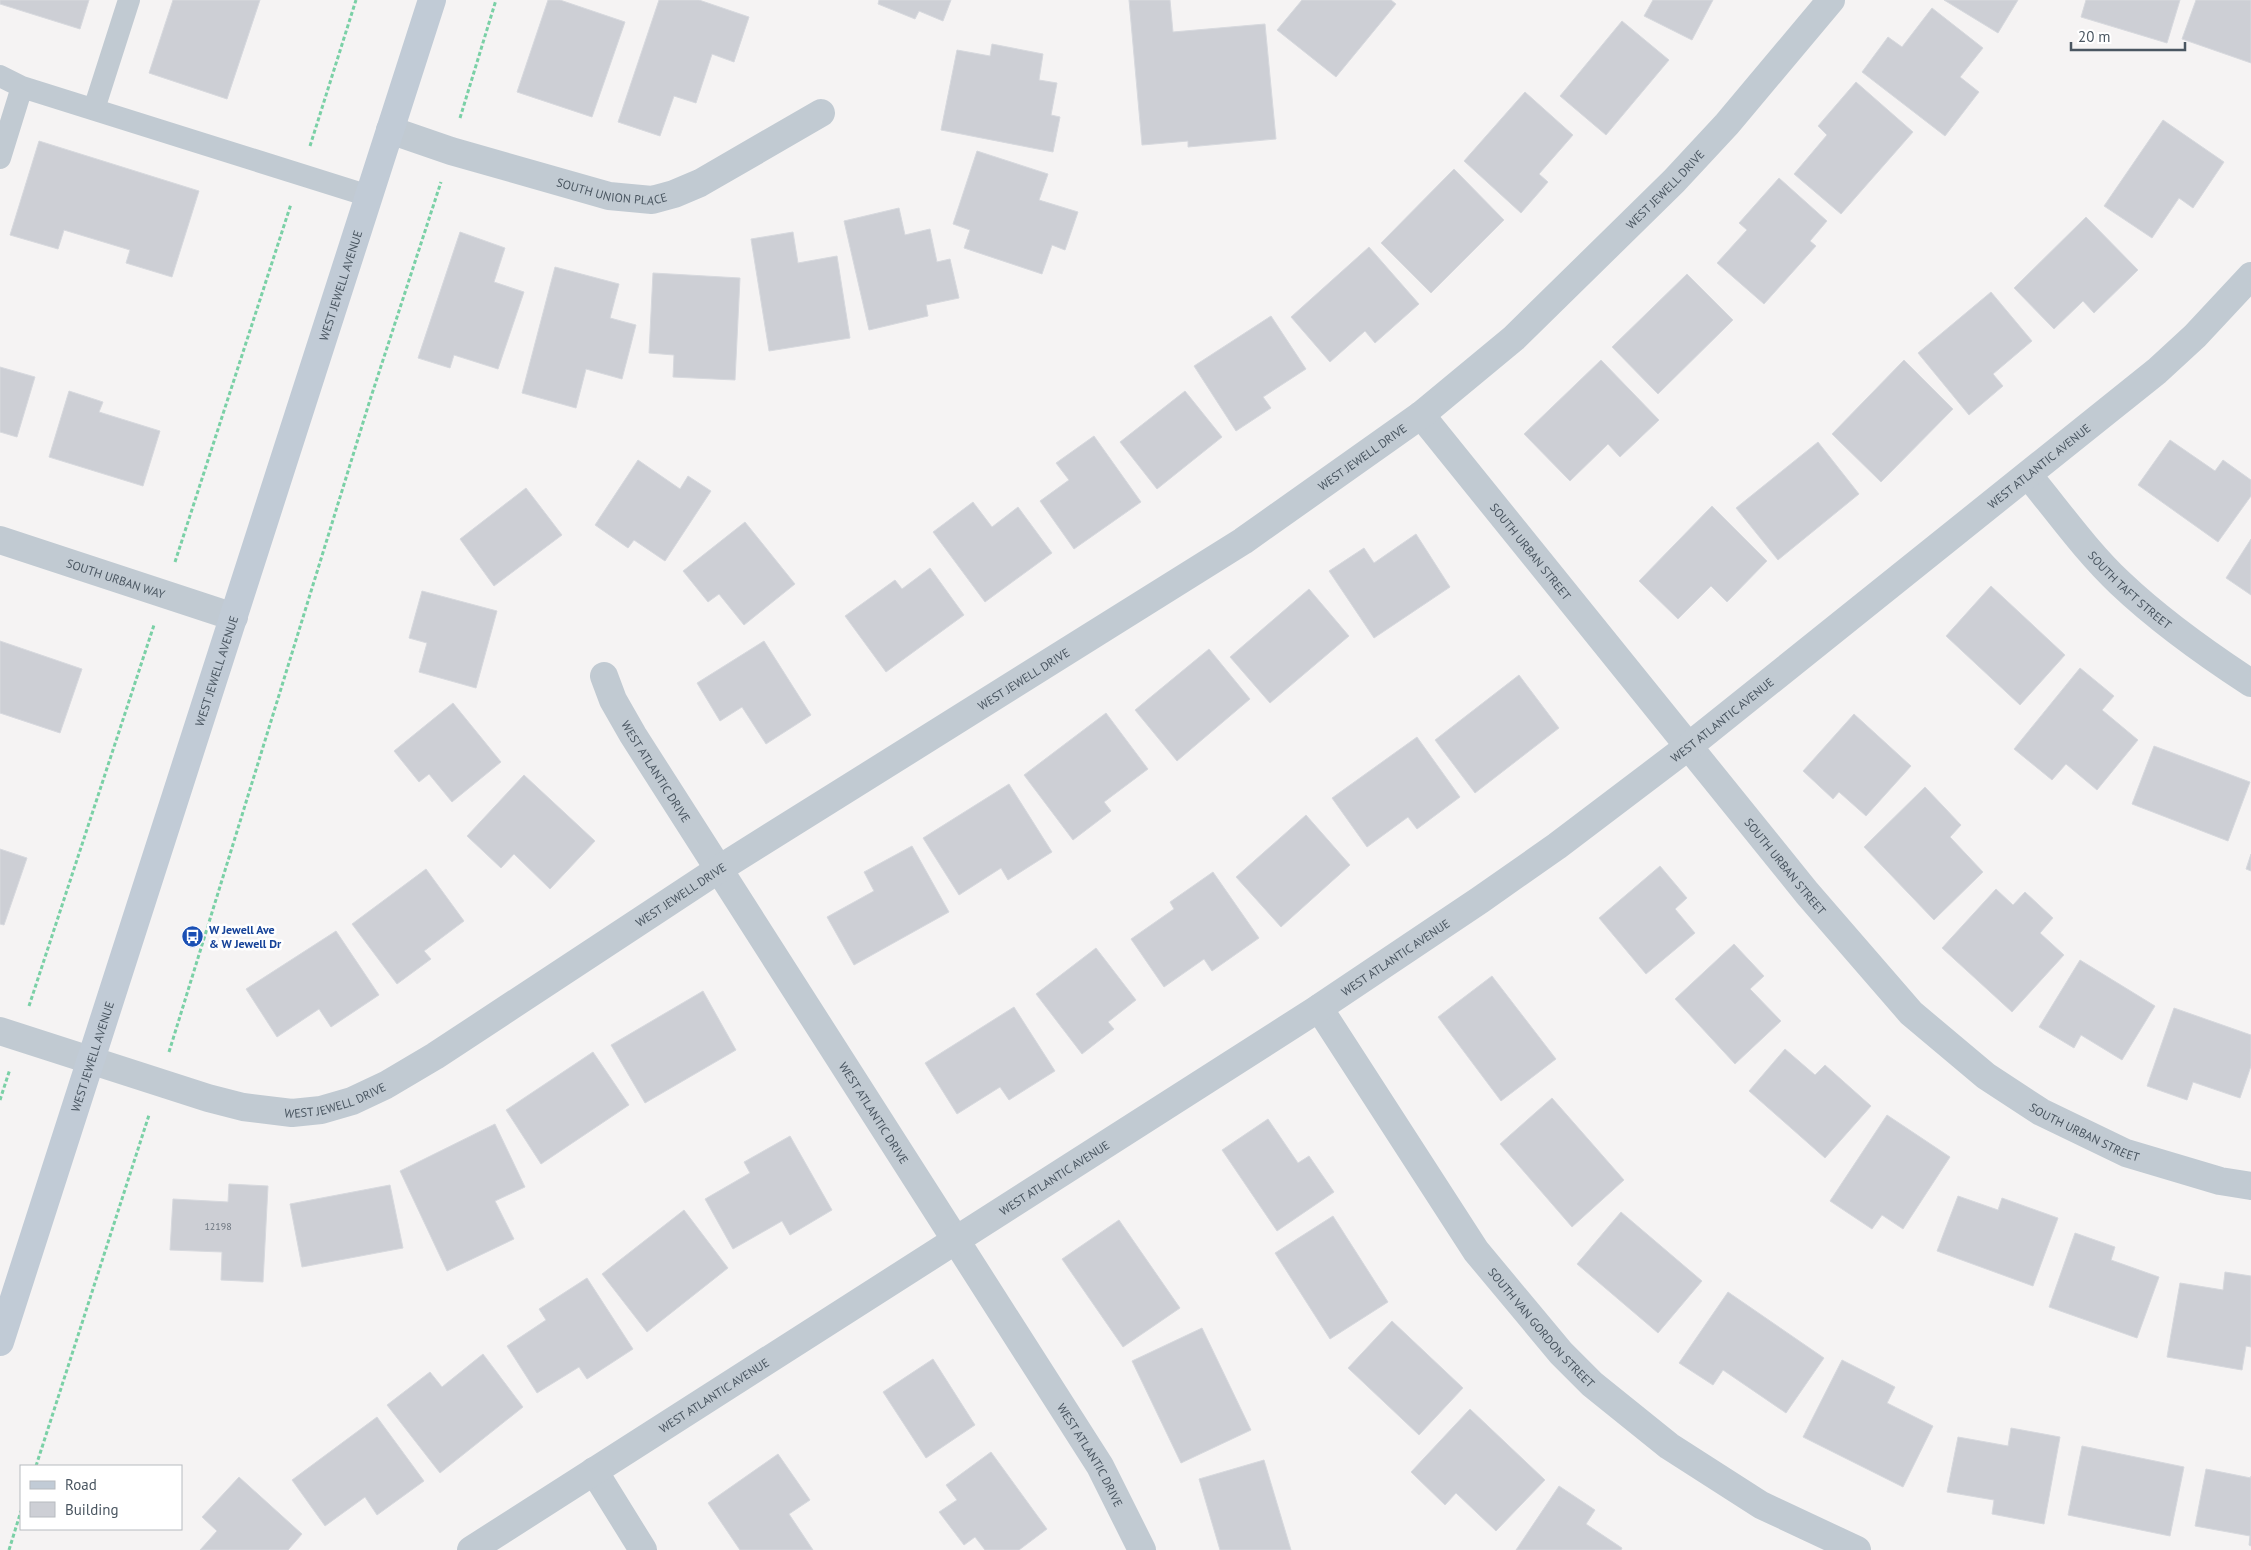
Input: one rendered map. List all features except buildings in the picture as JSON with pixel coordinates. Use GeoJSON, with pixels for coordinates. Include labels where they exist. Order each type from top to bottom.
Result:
{"type":"FeatureCollection","features":[{"type":"Feature","properties":{"kind":"main road","name":"WEST JEWELL AVENUE"},"geometry":{"type":"LineString","coordinates":[[0,1342],[432,0]]}},
{"type":"Feature","properties":{"kind":"street","name":"WEST JEWELL DRIVE"},"geometry":{"type":"LineString","coordinates":[[91,1060],[208,1098],[243,1107],[292,1113],[320,1110],[352,1101],[386,1086],[435,1056],[719,869],[1244,541],[1420,415],[1514,338],[1668,187],[1728,124],[1830,0]]}},
{"type":"Feature","properties":{"kind":"street","name":"SOUTH UNION PLACE"},"geometry":{"type":"LineString","coordinates":[[390,130],[451,151],[609,196],[652,200],[674,194],[700,183],[821,113]]}},
{"type":"Feature","properties":{"kind":"street","name":"WEST ATLANTIC AVENUE"},"geometry":{"type":"LineString","coordinates":[[471,1550],[1320,1008],[1519,873],[1689,746],[2164,365],[2222,309],[2251,276]]}},
{"type":"Feature","properties":{"kind":"street","name":"SOUTH URBAN STREET"},"geometry":{"type":"LineString","coordinates":[[1420,415],[1887,987],[1923,1024],[1986,1076],[2041,1112],[2126,1153],[2220,1181],[2251,1186]]}},
{"type":"Feature","properties":{"kind":"street","name":"SOUTH TAFT STREET"},"geometry":{"type":"LineString","coordinates":[[2028,475],[2084,544],[2119,583],[2208,656],[2251,683]]}},
{"type":"Feature","properties":{"kind":"street","name":"SOUTH URBAN WAY"},"geometry":{"type":"LineString","coordinates":[[0,540],[234,617]]}},
{"type":"Feature","properties":{"kind":"street","name":"WEST ATLANTIC DRIVE"},"geometry":{"type":"LineString","coordinates":[[604,676],[613,700],[633,735],[1100,1466],[1142,1550]]}},
{"type":"Feature","properties":{"kind":"street","name":"SOUTH VAN GORDON STREET"},"geometry":{"type":"LineString","coordinates":[[1320,1008],[1476,1251],[1561,1353],[1592,1384],[1628,1414],[1669,1446],[1702,1468],[1761,1505],[1857,1550]]}},
{"type":"Feature","properties":{"kind":"street"},"geometry":{"type":"LineString","coordinates":[[10,1034],[91,1060]]}},
{"type":"Feature","properties":{"kind":"street"},"geometry":{"type":"LineString","coordinates":[[594,1471],[643,1550]]}},
{"type":"Feature","properties":{"kind":"lane"},"geometry":{"type":"LineString","coordinates":[[94,110],[129,0]]}},
{"type":"Feature","properties":{"kind":"lane"},"geometry":{"type":"LineString","coordinates":[[0,76],[22,87],[369,196]]}},
{"type":"Feature","properties":{"kind":"lane"},"geometry":{"type":"LineString","coordinates":[[0,158],[22,87]]}},
{"type":"Feature","properties":{"kind":"path"},"geometry":{"type":"LineString","coordinates":[[0,1100],[10,1034],[164,594],[356,0]]}},
{"type":"Feature","properties":{"kind":"path"},"geometry":{"type":"LineString","coordinates":[[460,120],[496,0]]}},
{"type":"Feature","properties":{"kind":"path"},"geometry":{"type":"LineString","coordinates":[[169,1053],[367,409],[443,176]]}},
{"type":"Feature","properties":{"kind":"path"},"geometry":{"type":"LineString","coordinates":[[36,1465],[147,1120]]}},
{"type":"Feature","properties":{"kind":"path"},"geometry":{"type":"LineString","coordinates":[[8,1550],[20,1513]]}},
{"type":"Feature","properties":{"kind":"place","name":"W Jewell Ave & W Jewell Dr"},"geometry":{"type":"Point","coordinates":[193,936]}}]}
